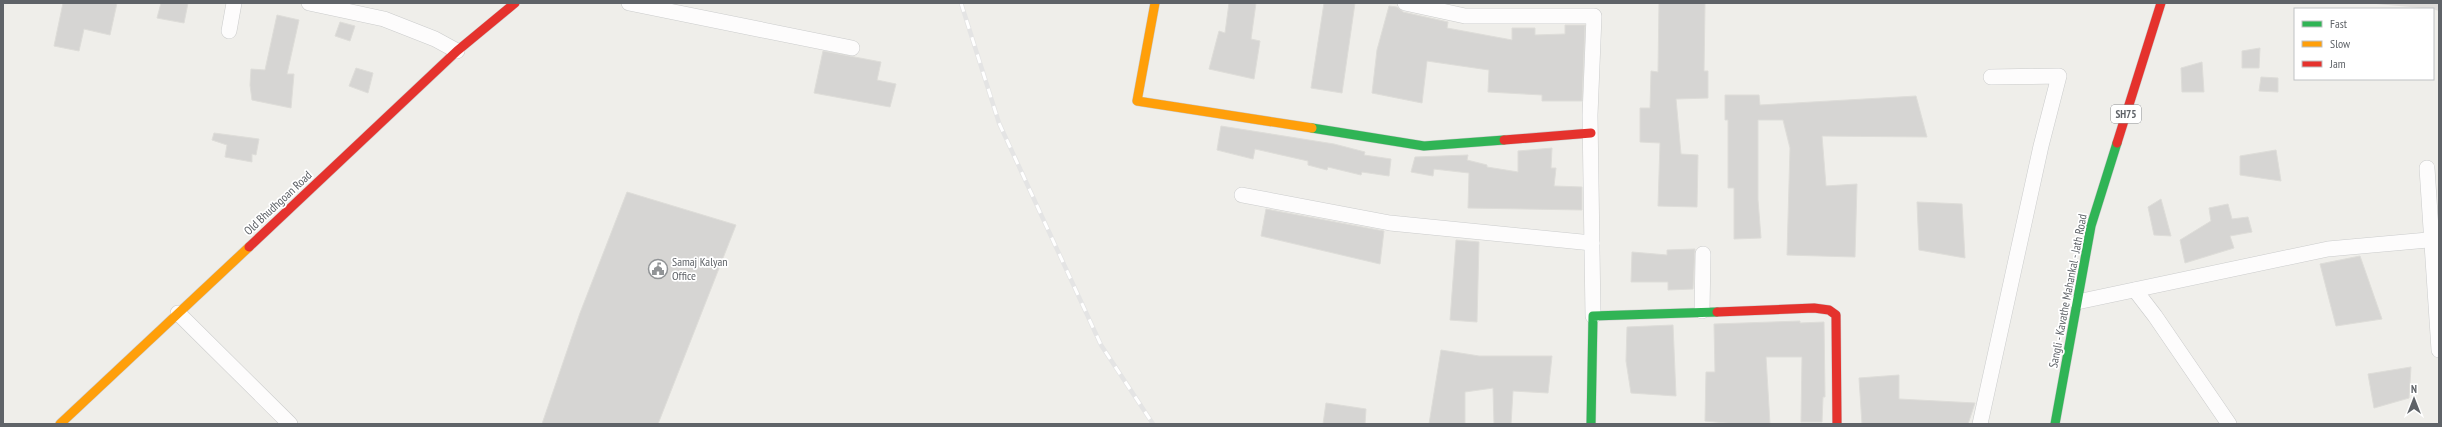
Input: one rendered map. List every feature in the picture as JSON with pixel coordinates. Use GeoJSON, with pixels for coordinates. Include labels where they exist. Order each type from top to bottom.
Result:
{"type":"FeatureCollection","features":[{"type":"Feature","properties":{"kind":"street"},"geometry":{"type":"LineString","coordinates":[[229,31],[234,3]]}},
{"type":"Feature","properties":{"kind":"street"},"geometry":{"type":"LineString","coordinates":[[309,3],[384,19],[435,39],[457,51]]}},
{"type":"Feature","properties":{"kind":"street","name":"Old Bhudhgoan Road"},"geometry":{"type":"LineString","coordinates":[[65,421],[457,51],[515,3]]}},
{"type":"Feature","properties":{"kind":"street"},"geometry":{"type":"LineString","coordinates":[[629,3],[852,48]]}},
{"type":"Feature","properties":{"kind":"street"},"geometry":{"type":"LineString","coordinates":[[1155,3],[1137,101],[1424,146],[1591,133]]}},
{"type":"Feature","properties":{"kind":"street"},"geometry":{"type":"LineString","coordinates":[[1405,3],[1465,16],[1595,9],[1591,133],[1593,316],[1591,424]]}},
{"type":"Feature","properties":{"kind":"street","name":"Sangli - Kavathe Mahankal - Jath Road"},"geometry":{"type":"LineString","coordinates":[[2054,424],[2091,226],[2161,3]]}},
{"type":"Feature","properties":{"kind":"street"},"geometry":{"type":"LineString","coordinates":[[1980,424],[2040,146],[2059,76],[1991,77]]}},
{"type":"Feature","properties":{"kind":"street"},"geometry":{"type":"LineString","coordinates":[[2427,168],[2436,240],[2439,350]]}},
{"type":"Feature","properties":{"kind":"street"},"geometry":{"type":"LineString","coordinates":[[1242,195],[1390,223],[1592,244]]}},
{"type":"Feature","properties":{"kind":"street"},"geometry":{"type":"LineString","coordinates":[[2077,302],[2328,249],[2436,240]]}},
{"type":"Feature","properties":{"kind":"street"},"geometry":{"type":"LineString","coordinates":[[1702,311],[1703,254]]}},
{"type":"Feature","properties":{"kind":"street"},"geometry":{"type":"LineString","coordinates":[[2134,290],[2155,316],[2229,424]]}},
{"type":"Feature","properties":{"kind":"street"},"geometry":{"type":"LineString","coordinates":[[1593,316],[1814,308],[1829,310],[1836,315],[1837,424]]}},
{"type":"Feature","properties":{"kind":"street"},"geometry":{"type":"LineString","coordinates":[[178,313],[290,424]]}},
{"type":"Feature","properties":{"kind":"shaded area"},"geometry":{"type":"Polygon","coordinates":[[[2365,3],[2439,3],[2439,11],[2434,8],[2365,3]]]}},
{"type":"Feature","properties":{"kind":"building"},"geometry":{"type":"Polygon","coordinates":[[[63,3],[117,3],[110,35],[84,29],[79,51],[54,46],[63,3]]]}},
{"type":"Feature","properties":{"kind":"building"},"geometry":{"type":"Polygon","coordinates":[[[161,3],[188,3],[184,23],[157,18],[161,3]]]}},
{"type":"Feature","properties":{"kind":"building"},"geometry":{"type":"Polygon","coordinates":[[[1229,3],[1256,3],[1251,39],[1260,41],[1254,79],[1209,69],[1219,31],[1225,33],[1229,3]]]}},
{"type":"Feature","properties":{"kind":"building"},"geometry":{"type":"Polygon","coordinates":[[[1324,3],[1355,3],[1342,93],[1311,88],[1324,3]]]}},
{"type":"Feature","properties":{"kind":"building"},"geometry":{"type":"Polygon","coordinates":[[[1659,3],[1705,3],[1704,71],[1708,71],[1708,98],[1676,99],[1681,154],[1698,155],[1697,207],[1658,206],[1660,143],[1640,142],[1640,108],[1650,108],[1651,71],[1658,72],[1659,3]]]}},
{"type":"Feature","properties":{"kind":"building"},"geometry":{"type":"Polygon","coordinates":[[[1389,6],[1397,7],[1403,12],[1448,22],[1447,28],[1512,40],[1512,28],[1535,28],[1535,35],[1565,34],[1565,25],[1585,25],[1582,101],[1542,101],[1542,95],[1488,92],[1489,70],[1427,61],[1422,103],[1372,93],[1377,50],[1389,6]]]}},
{"type":"Feature","properties":{"kind":"building"},"geometry":{"type":"Polygon","coordinates":[[[277,15],[299,20],[287,74],[294,74],[291,108],[252,100],[250,85],[251,69],[265,70],[277,15]]]}},
{"type":"Feature","properties":{"kind":"building"},"geometry":{"type":"Polygon","coordinates":[[[340,22],[355,26],[350,41],[335,36],[340,22]]]}},
{"type":"Feature","properties":{"kind":"building"},"geometry":{"type":"Polygon","coordinates":[[[2260,48],[2259,68],[2242,68],[2242,51],[2260,48]]]}},
{"type":"Feature","properties":{"kind":"building"},"geometry":{"type":"Polygon","coordinates":[[[823,51],[881,62],[877,80],[896,84],[890,107],[814,93],[823,51]]]}},
{"type":"Feature","properties":{"kind":"building"},"geometry":{"type":"Polygon","coordinates":[[[2202,62],[2204,92],[2182,92],[2181,68],[2202,62]]]}},
{"type":"Feature","properties":{"kind":"building"},"geometry":{"type":"Polygon","coordinates":[[[356,68],[373,73],[368,93],[349,86],[356,68]]]}},
{"type":"Feature","properties":{"kind":"building"},"geometry":{"type":"Polygon","coordinates":[[[2261,77],[2278,78],[2278,92],[2259,91],[2261,77]]]}},
{"type":"Feature","properties":{"kind":"building"},"geometry":{"type":"Polygon","coordinates":[[[1725,95],[1759,95],[1760,105],[1916,96],[1927,137],[1822,136],[1826,186],[1857,184],[1855,257],[1787,255],[1790,148],[1783,120],[1758,120],[1758,200],[1761,238],[1734,239],[1734,188],[1728,188],[1728,120],[1725,120],[1725,95]]]}},
{"type":"Feature","properties":{"kind":"building"},"geometry":{"type":"Polygon","coordinates":[[[1221,126],[1334,144],[1365,152],[1364,155],[1391,159],[1389,176],[1362,172],[1361,175],[1328,167],[1327,170],[1308,165],[1308,161],[1255,149],[1253,159],[1217,150],[1221,126]]]}},
{"type":"Feature","properties":{"kind":"building"},"geometry":{"type":"Polygon","coordinates":[[[214,133],[259,139],[256,155],[252,154],[252,162],[225,157],[227,145],[212,140],[214,133]]]}},
{"type":"Feature","properties":{"kind":"building"},"geometry":{"type":"Polygon","coordinates":[[[1552,148],[1551,168],[1556,168],[1554,186],[1582,187],[1582,210],[1468,208],[1469,173],[1434,169],[1433,176],[1411,172],[1415,157],[1468,155],[1467,160],[1487,165],[1487,167],[1518,172],[1518,151],[1552,148]]]}},
{"type":"Feature","properties":{"kind":"building"},"geometry":{"type":"Polygon","coordinates":[[[2276,150],[2281,181],[2240,175],[2240,156],[2276,150]]]}},
{"type":"Feature","properties":{"kind":"building","name":"Samaj Kalyan Office"},"geometry":{"type":"Polygon","coordinates":[[[627,192],[736,225],[658,424],[542,424],[580,313],[627,192]]]}},
{"type":"Feature","properties":{"kind":"building"},"geometry":{"type":"Polygon","coordinates":[[[2161,199],[2171,236],[2154,235],[2148,207],[2161,199]]]}},
{"type":"Feature","properties":{"kind":"building"},"geometry":{"type":"Polygon","coordinates":[[[1917,202],[1962,204],[1965,258],[1919,250],[1917,202]]]}},
{"type":"Feature","properties":{"kind":"building"},"geometry":{"type":"Polygon","coordinates":[[[2228,204],[2232,219],[2248,217],[2252,232],[2230,236],[2234,248],[2185,263],[2180,240],[2211,221],[2209,208],[2228,204]]]}},
{"type":"Feature","properties":{"kind":"building"},"geometry":{"type":"Polygon","coordinates":[[[1266,209],[1384,231],[1380,264],[1261,236],[1266,209]]]}},
{"type":"Feature","properties":{"kind":"building"},"geometry":{"type":"Polygon","coordinates":[[[1456,240],[1479,242],[1477,322],[1450,320],[1456,240]]]}},
{"type":"Feature","properties":{"kind":"building"},"geometry":{"type":"Polygon","coordinates":[[[1695,249],[1693,289],[1668,290],[1668,282],[1631,282],[1632,252],[1667,255],[1667,250],[1695,249]]]}},
{"type":"Feature","properties":{"kind":"building"},"geometry":{"type":"Polygon","coordinates":[[[2360,256],[2382,319],[2336,326],[2320,264],[2360,256]]]}},
{"type":"Feature","properties":{"kind":"building"},"geometry":{"type":"Polygon","coordinates":[[[1800,321],[1800,323],[1824,322],[1825,397],[1823,397],[1822,422],[1801,422],[1802,357],[1766,357],[1770,424],[1736,424],[1705,421],[1706,372],[1715,372],[1714,324],[1800,321]]]}},
{"type":"Feature","properties":{"kind":"building"},"geometry":{"type":"Polygon","coordinates":[[[1673,325],[1676,396],[1631,393],[1626,361],[1627,327],[1673,325]]]}},
{"type":"Feature","properties":{"kind":"building"},"geometry":{"type":"Polygon","coordinates":[[[1441,350],[1479,356],[1552,356],[1548,393],[1513,391],[1511,424],[1494,424],[1493,388],[1465,392],[1465,424],[1429,424],[1441,350]]]}},
{"type":"Feature","properties":{"kind":"building"},"geometry":{"type":"Polygon","coordinates":[[[2411,367],[2409,398],[2374,408],[2368,374],[2411,367]]]}},
{"type":"Feature","properties":{"kind":"building"},"geometry":{"type":"Polygon","coordinates":[[[1899,375],[1899,399],[1975,403],[1968,424],[1862,424],[1859,378],[1899,375]]]}},
{"type":"Feature","properties":{"kind":"building"},"geometry":{"type":"Polygon","coordinates":[[[1326,403],[1366,409],[1365,424],[1323,424],[1326,403]]]}},
{"type":"Feature","properties":{"kind":"railway"},"geometry":{"type":"LineString","coordinates":[[961,3],[999,123],[1101,345],[1153,424]]}},
{"type":"Feature","properties":{"kind":"traffic: fast"},"geometry":{"type":"LineString","coordinates":[[1312,128],[1424,146],[1504,140]]}},
{"type":"Feature","properties":{"kind":"traffic: fast"},"geometry":{"type":"LineString","coordinates":[[2055,424],[2091,226],[2117,143]]}},
{"type":"Feature","properties":{"kind":"traffic: fast"},"geometry":{"type":"LineString","coordinates":[[1591,424],[1593,316],[1717,312]]}},
{"type":"Feature","properties":{"kind":"traffic: slow"},"geometry":{"type":"LineString","coordinates":[[1155,3],[1137,101],[1312,128]]}},
{"type":"Feature","properties":{"kind":"traffic: slow"},"geometry":{"type":"LineString","coordinates":[[60,424],[249,247]]}},
{"type":"Feature","properties":{"kind":"traffic: jam"},"geometry":{"type":"LineString","coordinates":[[249,247],[457,51],[515,3]]}},
{"type":"Feature","properties":{"kind":"traffic: jam"},"geometry":{"type":"LineString","coordinates":[[2117,143],[2161,3]]}},
{"type":"Feature","properties":{"kind":"traffic: jam"},"geometry":{"type":"LineString","coordinates":[[1504,140],[1591,133]]}},
{"type":"Feature","properties":{"kind":"traffic: jam"},"geometry":{"type":"LineString","coordinates":[[1717,312],[1814,308],[1829,310],[1836,315],[1837,424]]}},
{"type":"Feature","properties":{"kind":"place","name":"Samaj Kalyan Office"},"geometry":{"type":"Point","coordinates":[658,269]}}]}
